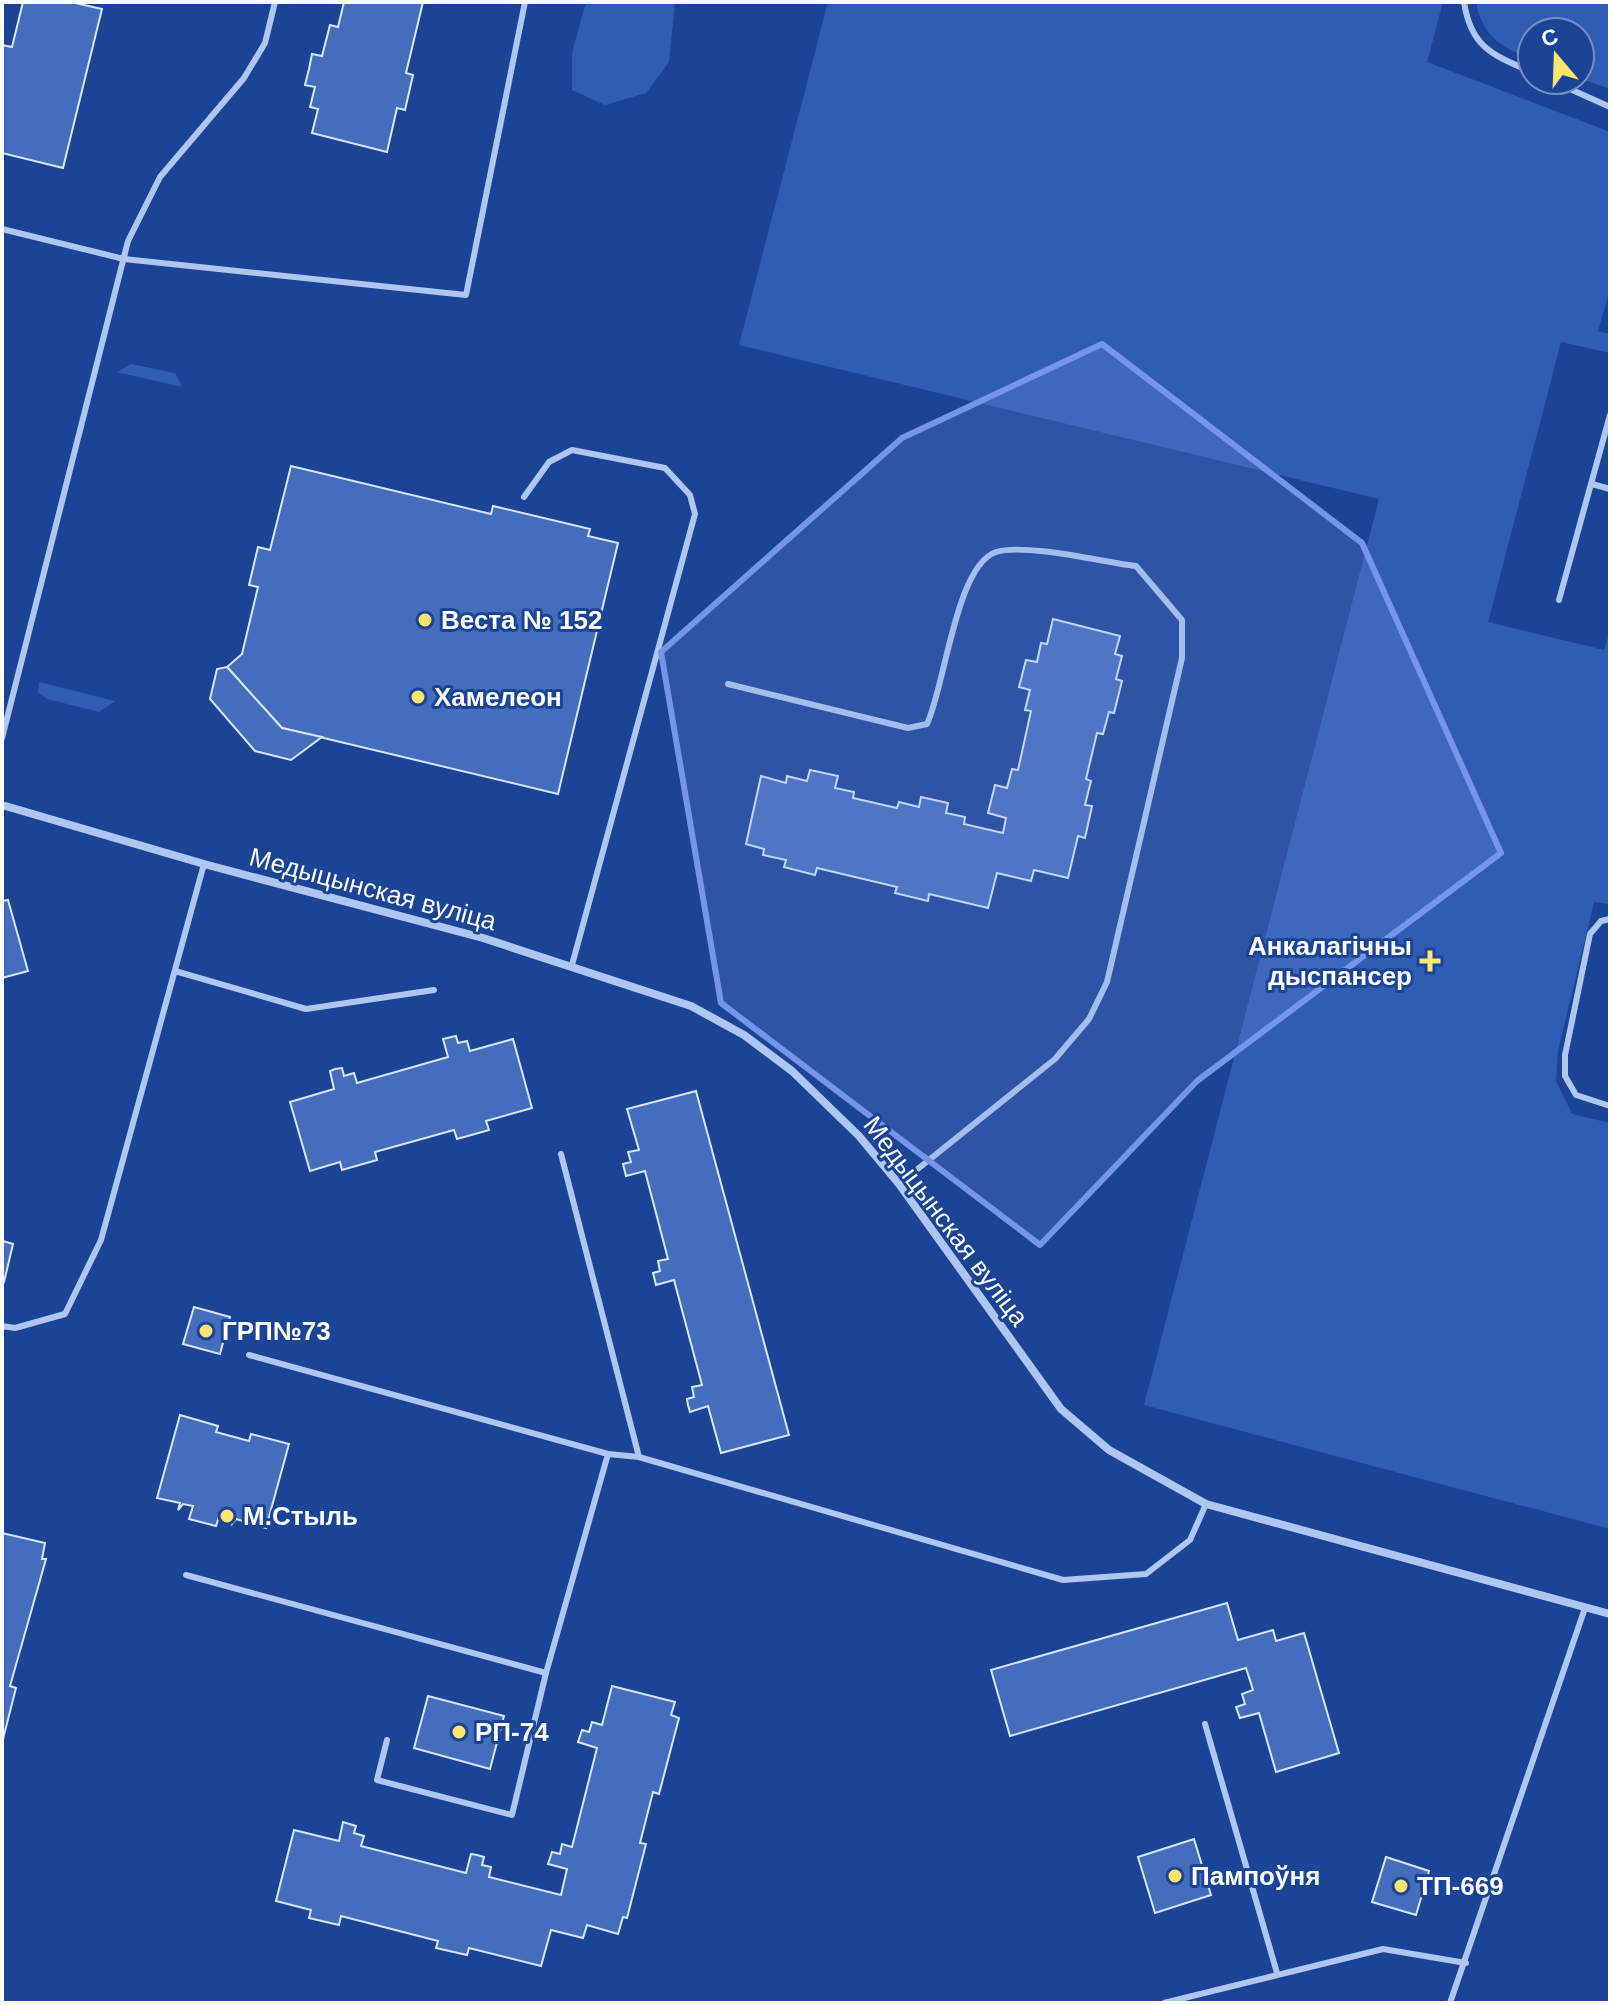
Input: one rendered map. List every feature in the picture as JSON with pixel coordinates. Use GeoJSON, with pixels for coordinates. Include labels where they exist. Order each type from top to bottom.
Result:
{"type":"FeatureCollection","features":[{"type":"Feature","properties":{"kind":"street","name":"Медыцынская вуліца"},"geometry":{"type":"LineString","coordinates":[[2,805],[572,965],[691,1006],[744,1035],[792,1071],[859,1136],[899,1184],[1061,1409],[1109,1450],[1206,1504],[1610,1614]]}},
{"type":"Feature","properties":{"kind":"lane"},"geometry":{"type":"LineString","coordinates":[[2,738],[128,241],[160,177],[244,78],[265,43],[275,2]]}},
{"type":"Feature","properties":{"kind":"lane"},"geometry":{"type":"LineString","coordinates":[[2,229],[124,259],[466,295],[525,2]]}},
{"type":"Feature","properties":{"kind":"lane"},"geometry":{"type":"LineString","coordinates":[[1464,2],[1468,27],[1488,53],[1516,65]]}},
{"type":"Feature","properties":{"kind":"lane"},"geometry":{"type":"LineString","coordinates":[[1586,96],[1610,107]]}},
{"type":"Feature","properties":{"kind":"lane"},"geometry":{"type":"LineString","coordinates":[[1559,600],[1610,415]]}},
{"type":"Feature","properties":{"kind":"lane"},"geometry":{"type":"LineString","coordinates":[[524,497],[549,462],[572,450],[665,468],[690,495],[695,514],[572,965]]}},
{"type":"Feature","properties":{"kind":"lane"},"geometry":{"type":"LineString","coordinates":[[1592,484],[1610,489]]}},
{"type":"Feature","properties":{"kind":"lane"},"geometry":{"type":"LineString","coordinates":[[728,684],[908,728],[927,724],[936,705],[965,591],[980,562],[996,552],[1019,550],[1136,566],[1182,620],[1182,658],[1107,982],[1089,1019],[1055,1059],[899,1184]]}},
{"type":"Feature","properties":{"kind":"lane"},"geometry":{"type":"LineString","coordinates":[[2,1326],[15,1328],[65,1314],[85,1277],[101,1240],[204,864]]}},
{"type":"Feature","properties":{"kind":"lane"},"geometry":{"type":"LineString","coordinates":[[1610,919],[1601,921],[1590,934],[1565,1055],[1565,1076],[1576,1095],[1610,1106]]}},
{"type":"Feature","properties":{"kind":"lane"},"geometry":{"type":"LineString","coordinates":[[175,971],[306,1009],[434,990]]}},
{"type":"Feature","properties":{"kind":"lane"},"geometry":{"type":"LineString","coordinates":[[561,1154],[639,1457]]}},
{"type":"Feature","properties":{"kind":"lane"},"geometry":{"type":"LineString","coordinates":[[249,1355],[608,1454],[639,1457],[1063,1580],[1146,1574],[1190,1540],[1206,1504]]}},
{"type":"Feature","properties":{"kind":"lane"},"geometry":{"type":"LineString","coordinates":[[387,1740],[377,1780],[512,1815],[546,1673],[608,1454]]}},
{"type":"Feature","properties":{"kind":"lane"},"geometry":{"type":"LineString","coordinates":[[186,1575],[546,1673]]}},
{"type":"Feature","properties":{"kind":"lane"},"geometry":{"type":"LineString","coordinates":[[1450,2003],[1585,1608]]}},
{"type":"Feature","properties":{"kind":"lane"},"geometry":{"type":"LineString","coordinates":[[1205,1724],[1277,1973]]}},
{"type":"Feature","properties":{"kind":"lane"},"geometry":{"type":"LineString","coordinates":[[1164,2003],[1383,1949],[1466,1963]]}},
{"type":"Feature","properties":{"kind":"highlighted area"},"geometry":{"type":"Polygon","coordinates":[[[1102,344],[1362,543],[1501,853],[1197,1081],[1040,1245],[721,1003],[661,652],[902,438],[1102,344]]]}},
{"type":"Feature","properties":{"kind":"shaded area"},"geometry":{"type":"Polygon","coordinates":[[[586,2],[675,2],[669,62],[646,93],[605,105],[572,90],[572,53],[586,2]]]}},
{"type":"Feature","properties":{"kind":"shaded area","name":"Анкалагічны дыспансер"},"geometry":{"type":"Polygon","coordinates":[[[828,2],[1443,2],[1427,62],[1610,132],[1610,289],[1598,331],[1610,334],[1610,353],[1561,342],[1488,622],[1604,650],[1610,631],[1610,904],[1594,902],[1558,1051],[1556,1081],[1572,1114],[1610,1123],[1610,1529],[1144,1405],[1379,499],[739,345],[828,2]]]}},
{"type":"Feature","properties":{"kind":"shaded area"},"geometry":{"type":"Polygon","coordinates":[[[1476,2],[1610,2],[1610,89],[1596,84],[1596,16],[1516,16],[1516,52],[1488,32],[1476,2]]]}},
{"type":"Feature","properties":{"kind":"shaded area"},"geometry":{"type":"Polygon","coordinates":[[[131,364],[175,373],[182,387],[117,372],[131,364]]]}},
{"type":"Feature","properties":{"kind":"shaded area"},"geometry":{"type":"Polygon","coordinates":[[[39,682],[115,701],[99,712],[47,699],[38,692],[39,682]]]}},
{"type":"Feature","properties":{"kind":"building"},"geometry":{"type":"Polygon","coordinates":[[[23,2],[71,2],[102,9],[63,168],[2,153],[2,45],[12,47],[23,2]]]}},
{"type":"Feature","properties":{"kind":"building"},"geometry":{"type":"Polygon","coordinates":[[[344,2],[423,2],[406,73],[413,75],[405,110],[397,108],[387,152],[312,133],[318,109],[310,107],[315,87],[305,85],[312,54],[322,56],[330,25],[338,27],[344,2]]]}},
{"type":"Feature","properties":{"kind":"building","name":"Веста № 152"},"geometry":{"type":"Polygon","coordinates":[[[291,466],[491,514],[493,506],[590,529],[588,536],[618,543],[558,794],[282,728],[227,667],[242,654],[258,587],[249,585],[258,547],[270,550],[291,466]]]}},
{"type":"Feature","properties":{"kind":"building"},"geometry":{"type":"Polygon","coordinates":[[[1053,619],[1120,636],[1115,654],[1122,656],[1116,679],[1122,681],[1114,713],[1109,712],[1103,734],[1097,733],[1086,779],[1091,781],[1085,805],[1092,806],[1085,838],[1078,836],[1068,878],[1034,870],[1031,881],[997,873],[988,908],[929,894],[928,901],[895,893],[897,887],[817,868],[815,875],[784,867],[786,860],[763,855],[764,849],[746,844],[761,776],[786,783],[787,776],[807,781],[810,770],[838,776],[835,788],[854,792],[853,798],[897,808],[899,802],[919,807],[921,797],[948,803],[946,813],[965,817],[964,824],[1003,833],[1006,818],[988,813],[995,785],[1007,788],[1012,769],[1018,770],[1031,711],[1025,710],[1030,690],[1019,687],[1026,660],[1037,662],[1041,643],[1047,644],[1053,619]]]}},
{"type":"Feature","properties":{"kind":"building"},"geometry":{"type":"Polygon","coordinates":[[[227,667],[282,728],[322,737],[291,760],[255,751],[210,699],[217,669],[227,667]]]}},
{"type":"Feature","properties":{"kind":"building"},"geometry":{"type":"Polygon","coordinates":[[[8,900],[28,971],[2,978],[2,901],[8,900]]]}},
{"type":"Feature","properties":{"kind":"building"},"geometry":{"type":"Polygon","coordinates":[[[456,1036],[458,1043],[467,1041],[470,1051],[513,1039],[532,1108],[486,1121],[489,1130],[457,1139],[454,1130],[375,1152],[377,1160],[342,1170],[340,1162],[310,1171],[290,1102],[334,1089],[330,1071],[335,1069],[342,1068],[344,1076],[354,1073],[357,1083],[448,1057],[443,1039],[456,1036]]]}},
{"type":"Feature","properties":{"kind":"building"},"geometry":{"type":"Polygon","coordinates":[[[696,1091],[789,1435],[721,1453],[708,1406],[690,1412],[688,1405],[687,1399],[694,1397],[692,1387],[702,1385],[674,1280],[656,1285],[653,1273],[660,1271],[658,1261],[668,1259],[645,1171],[626,1176],[623,1164],[631,1162],[628,1152],[639,1150],[627,1109],[696,1091]]]}},
{"type":"Feature","properties":{"kind":"building"},"geometry":{"type":"Polygon","coordinates":[[[3,1241],[13,1244],[4,1282],[2,1281],[3,1241]]]}},
{"type":"Feature","properties":{"kind":"building","name":"ГРП№73"},"geometry":{"type":"Polygon","coordinates":[[[194,1307],[230,1317],[220,1354],[183,1344],[194,1307]]]}},
{"type":"Feature","properties":{"kind":"building"},"geometry":{"type":"Polygon","coordinates":[[[180,1415],[218,1426],[216,1432],[249,1441],[251,1434],[289,1444],[266,1528],[236,1519],[231,1525],[233,1517],[220,1514],[216,1526],[189,1519],[193,1506],[183,1504],[178,1510],[180,1503],[157,1498],[180,1415]]]}},
{"type":"Feature","properties":{"kind":"building"},"geometry":{"type":"Polygon","coordinates":[[[2,1533],[45,1543],[42,1559],[46,1559],[10,1686],[16,1688],[2,1743],[2,1533]]]}},
{"type":"Feature","properties":{"kind":"building"},"geometry":{"type":"Polygon","coordinates":[[[1227,1603],[1238,1640],[1273,1630],[1276,1641],[1304,1633],[1339,1753],[1276,1772],[1259,1713],[1240,1718],[1236,1707],[1245,1704],[1242,1694],[1253,1690],[1246,1668],[1010,1736],[991,1670],[1227,1603]]]}},
{"type":"Feature","properties":{"kind":"building"},"geometry":{"type":"Polygon","coordinates":[[[612,1686],[675,1702],[671,1715],[679,1718],[659,1794],[653,1792],[640,1843],[646,1844],[627,1918],[623,1917],[618,1934],[587,1925],[583,1938],[551,1930],[541,1966],[469,1948],[467,1955],[436,1948],[438,1941],[341,1916],[339,1925],[309,1918],[311,1910],[276,1901],[294,1830],[339,1841],[343,1822],[356,1826],[354,1833],[364,1836],[361,1846],[466,1873],[471,1854],[477,1855],[484,1857],[482,1865],[491,1867],[489,1877],[561,1895],[567,1869],[548,1864],[552,1852],[560,1854],[562,1844],[572,1847],[597,1748],[578,1742],[582,1730],[589,1732],[592,1722],[602,1725],[612,1686]]]}},
{"type":"Feature","properties":{"kind":"building","name":"РП-74"},"geometry":{"type":"Polygon","coordinates":[[[428,1696],[504,1716],[490,1769],[414,1748],[428,1696]]]}},
{"type":"Feature","properties":{"kind":"building","name":"Пампоўня"},"geometry":{"type":"Polygon","coordinates":[[[1194,1839],[1211,1895],[1155,1913],[1138,1857],[1194,1839]]]}},
{"type":"Feature","properties":{"kind":"building","name":"ТП-669"},"geometry":{"type":"Polygon","coordinates":[[[1386,1857],[1429,1871],[1416,1915],[1372,1902],[1386,1857]]]}},
{"type":"Feature","properties":{"kind":"place","name":"Веста № 152"},"geometry":{"type":"Point","coordinates":[425,620]}},
{"type":"Feature","properties":{"kind":"place","name":"Хамелеон"},"geometry":{"type":"Point","coordinates":[418,697]}},
{"type":"Feature","properties":{"kind":"place","name":"Анкалагічны дыспансер"},"geometry":{"type":"Point","coordinates":[1430,961]}},
{"type":"Feature","properties":{"kind":"place","name":"ГРП№73"},"geometry":{"type":"Point","coordinates":[206,1331]}},
{"type":"Feature","properties":{"kind":"place","name":"М.Стыль"},"geometry":{"type":"Point","coordinates":[227,1516]}},
{"type":"Feature","properties":{"kind":"place","name":"РП-74"},"geometry":{"type":"Point","coordinates":[459,1732]}},
{"type":"Feature","properties":{"kind":"place","name":"Пампоўня"},"geometry":{"type":"Point","coordinates":[1175,1876]}},
{"type":"Feature","properties":{"kind":"place","name":"ТП-669"},"geometry":{"type":"Point","coordinates":[1401,1886]}}]}
